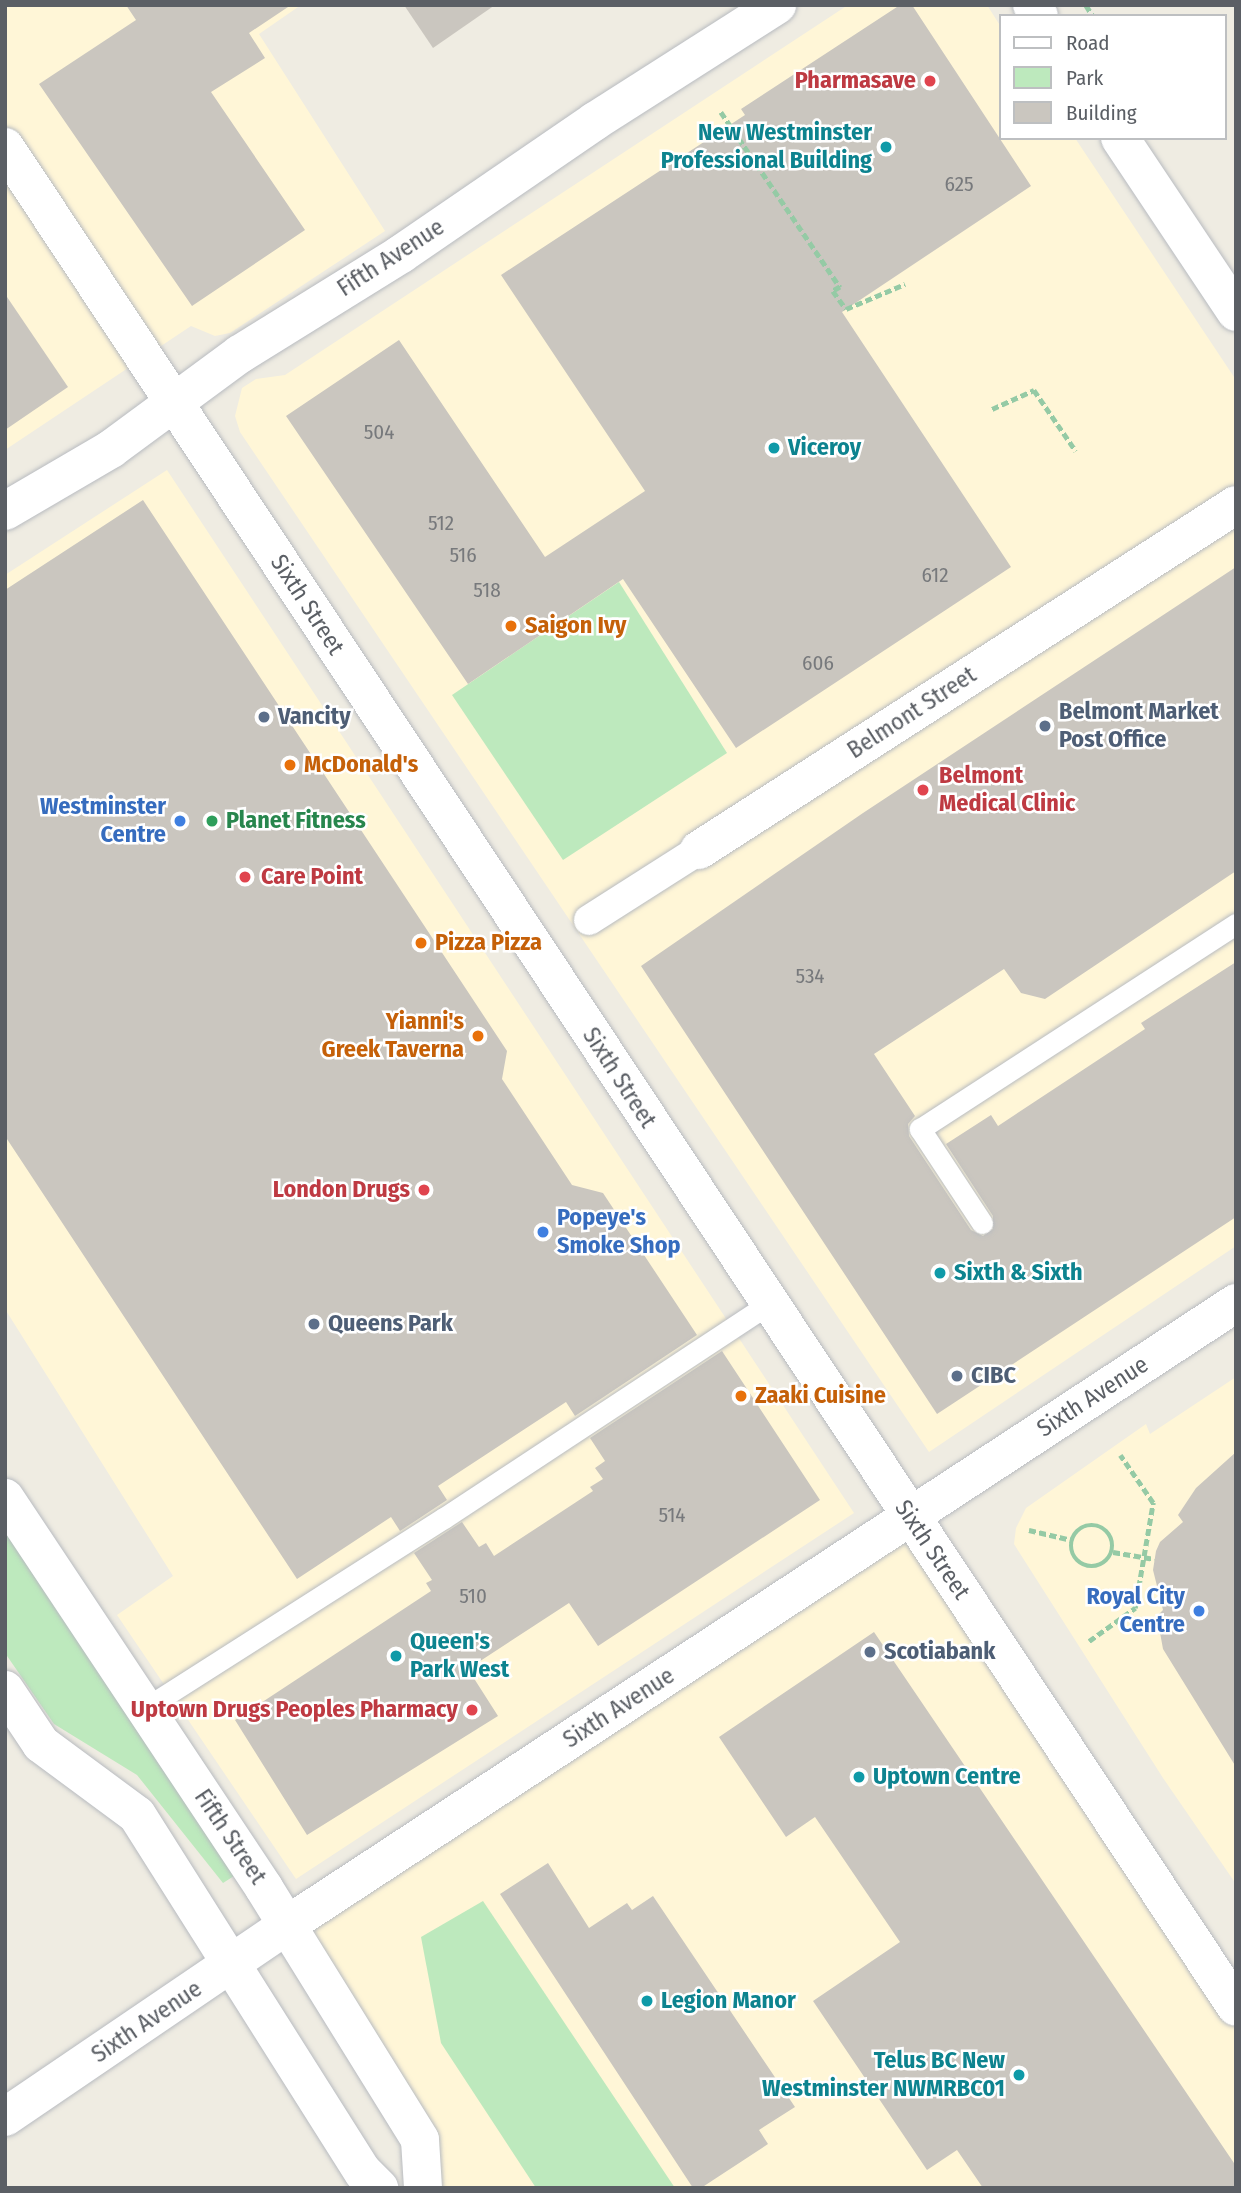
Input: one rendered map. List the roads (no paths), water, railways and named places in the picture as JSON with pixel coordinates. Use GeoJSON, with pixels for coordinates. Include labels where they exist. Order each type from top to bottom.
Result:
{"type":"FeatureCollection","features":[{"type":"Feature","properties":{"kind":"street","name":"Fifth Avenue"},"geometry":{"type":"LineString","coordinates":[[5,511],[111,449],[240,355],[401,254],[595,121],[777,5]]}},
{"type":"Feature","properties":{"kind":"street"},"geometry":{"type":"LineString","coordinates":[[1121,140],[1236,312]]}},
{"type":"Feature","properties":{"kind":"street","name":"Sixth Street"},"geometry":{"type":"LineString","coordinates":[[5,147],[1236,2007]]}},
{"type":"Feature","properties":{"kind":"street","name":"Belmont Street"},"geometry":{"type":"LineString","coordinates":[[589,920],[1236,505]]}},
{"type":"Feature","properties":{"kind":"street","name":"Sixth Avenue"},"geometry":{"type":"LineString","coordinates":[[5,2117],[287,1926],[1236,1303]]}},
{"type":"Feature","properties":{"kind":"street","name":"Fifth Street"},"geometry":{"type":"LineString","coordinates":[[5,1498],[287,1926],[420,2140],[423,2188]]}},
{"type":"Feature","properties":{"kind":"street"},"geometry":{"type":"LineString","coordinates":[[5,1690],[41,1744],[137,1815],[363,2172],[379,2188]]}},
{"type":"Feature","properties":{"kind":"lane"},"geometry":{"type":"LineString","coordinates":[[982,1223],[920,1129],[1236,924]]}},
{"type":"Feature","properties":{"kind":"lane"},"geometry":{"type":"LineString","coordinates":[[144,1709],[443,1518],[769,1304]]}},
{"type":"Feature","properties":{"kind":"place","name":"Pharmasave"},"geometry":{"type":"Point","coordinates":[930,81]}},
{"type":"Feature","properties":{"kind":"place","name":"New Westminster Professional Building"},"geometry":{"type":"Point","coordinates":[886,147]}},
{"type":"Feature","properties":{"kind":"place","name":"Viceroy"},"geometry":{"type":"Point","coordinates":[774,448]}},
{"type":"Feature","properties":{"kind":"place","name":"Saigon Ivy"},"geometry":{"type":"Point","coordinates":[511,626]}},
{"type":"Feature","properties":{"kind":"place","name":"Vancity"},"geometry":{"type":"Point","coordinates":[264,717]}},
{"type":"Feature","properties":{"kind":"place","name":"Belmont Market Post Office"},"geometry":{"type":"Point","coordinates":[1045,726]}},
{"type":"Feature","properties":{"kind":"place","name":"McDonald's"},"geometry":{"type":"Point","coordinates":[290,765]}},
{"type":"Feature","properties":{"kind":"place","name":"Belmont Medical Clinic"},"geometry":{"type":"Point","coordinates":[923,790]}},
{"type":"Feature","properties":{"kind":"place","name":"Westminster Centre"},"geometry":{"type":"Point","coordinates":[180,821]}},
{"type":"Feature","properties":{"kind":"place","name":"Planet Fitness"},"geometry":{"type":"Point","coordinates":[212,821]}},
{"type":"Feature","properties":{"kind":"place","name":"Care Point"},"geometry":{"type":"Point","coordinates":[245,877]}},
{"type":"Feature","properties":{"kind":"place","name":"Pizza Pizza"},"geometry":{"type":"Point","coordinates":[421,943]}},
{"type":"Feature","properties":{"kind":"place","name":"Yianni's Greek Taverna"},"geometry":{"type":"Point","coordinates":[478,1036]}},
{"type":"Feature","properties":{"kind":"place","name":"London Drugs"},"geometry":{"type":"Point","coordinates":[424,1190]}},
{"type":"Feature","properties":{"kind":"place","name":"Popeye's Smoke Shop"},"geometry":{"type":"Point","coordinates":[543,1232]}},
{"type":"Feature","properties":{"kind":"place","name":"Sixth & Sixth"},"geometry":{"type":"Point","coordinates":[940,1273]}},
{"type":"Feature","properties":{"kind":"place","name":"Queens Park"},"geometry":{"type":"Point","coordinates":[314,1324]}},
{"type":"Feature","properties":{"kind":"place","name":"CIBC"},"geometry":{"type":"Point","coordinates":[957,1376]}},
{"type":"Feature","properties":{"kind":"place","name":"Zaaki Cuisine"},"geometry":{"type":"Point","coordinates":[741,1396]}},
{"type":"Feature","properties":{"kind":"place","name":"Royal City Centre"},"geometry":{"type":"Point","coordinates":[1199,1611]}},
{"type":"Feature","properties":{"kind":"place","name":"Scotiabank"},"geometry":{"type":"Point","coordinates":[870,1652]}},
{"type":"Feature","properties":{"kind":"place","name":"Queen's Park West"},"geometry":{"type":"Point","coordinates":[396,1656]}},
{"type":"Feature","properties":{"kind":"place","name":"Uptown Drugs Peoples Pharmacy"},"geometry":{"type":"Point","coordinates":[472,1710]}},
{"type":"Feature","properties":{"kind":"place","name":"Uptown Centre"},"geometry":{"type":"Point","coordinates":[859,1777]}},
{"type":"Feature","properties":{"kind":"place","name":"Legion Manor"},"geometry":{"type":"Point","coordinates":[647,2001]}},
{"type":"Feature","properties":{"kind":"place","name":"Telus BC New Westminster NWMRBC01"},"geometry":{"type":"Point","coordinates":[1019,2075]}}]}
